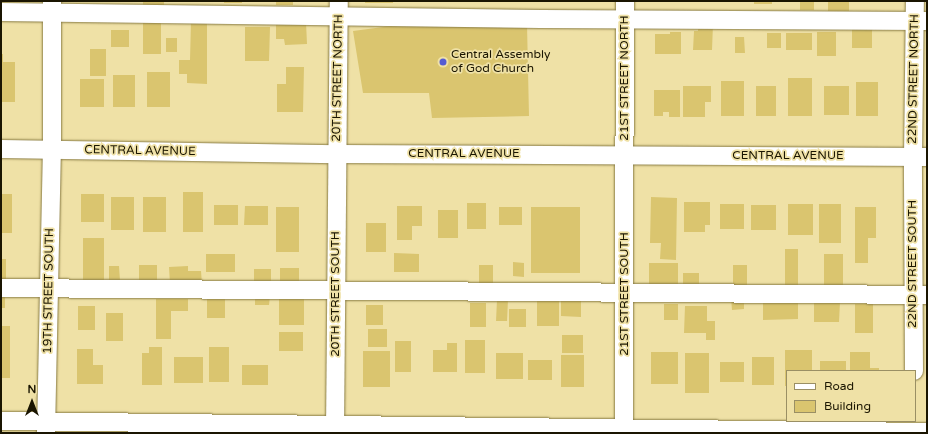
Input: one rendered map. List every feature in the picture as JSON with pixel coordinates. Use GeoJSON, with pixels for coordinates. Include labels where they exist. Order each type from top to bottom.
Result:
{"type":"FeatureCollection","features":[{"type":"Feature","properties":{"kind":"street","name":"21ST STREET NORTH"},"geometry":{"type":"LineString","coordinates":[[625,1],[626,155]]}},
{"type":"Feature","properties":{"kind":"street","name":"22ND STREET NORTH"},"geometry":{"type":"LineString","coordinates":[[915,1],[921,21],[920,157]]}},
{"type":"Feature","properties":{"kind":"street"},"geometry":{"type":"LineString","coordinates":[[1,12],[52,7],[339,9],[625,19],[921,21]]}},
{"type":"Feature","properties":{"kind":"street","name":"19TH STREET SOUTH"},"geometry":{"type":"LineString","coordinates":[[46,427],[52,150],[52,7]]}},
{"type":"Feature","properties":{"kind":"street","name":"20TH STREET NORTH"},"geometry":{"type":"LineString","coordinates":[[337,154],[339,9]]}},
{"type":"Feature","properties":{"kind":"street","name":"CENTRAL AVENUE"},"geometry":{"type":"LineString","coordinates":[[1,149],[337,154],[920,157]]}},
{"type":"Feature","properties":{"kind":"street","name":"20TH STREET SOUTH"},"geometry":{"type":"LineString","coordinates":[[336,429],[337,154]]}},
{"type":"Feature","properties":{"kind":"street","name":"21ST STREET SOUTH"},"geometry":{"type":"LineString","coordinates":[[624,430],[626,155]]}},
{"type":"Feature","properties":{"kind":"street","name":"22ND STREET SOUTH"},"geometry":{"type":"LineString","coordinates":[[914,370],[920,295],[920,157]]}},
{"type":"Feature","properties":{"kind":"street"},"geometry":{"type":"LineString","coordinates":[[1,288],[920,295]]}},
{"type":"Feature","properties":{"kind":"street"},"geometry":{"type":"LineString","coordinates":[[1,421],[46,427],[624,430],[917,429]]}},
{"type":"Feature","properties":{"kind":"building"},"geometry":{"type":"Polygon","coordinates":[[[143,1],[164,1],[164,7],[143,7],[143,1]]]}},
{"type":"Feature","properties":{"kind":"building"},"geometry":{"type":"Polygon","coordinates":[[[224,1],[242,1],[242,3],[224,3],[224,1]]]}},
{"type":"Feature","properties":{"kind":"building"},"geometry":{"type":"Polygon","coordinates":[[[276,1],[293,1],[293,5],[276,5],[276,1]]]}},
{"type":"Feature","properties":{"kind":"building"},"geometry":{"type":"Polygon","coordinates":[[[365,1],[393,1],[393,3],[365,3],[365,1]]]}},
{"type":"Feature","properties":{"kind":"building"},"geometry":{"type":"Polygon","coordinates":[[[754,1],[772,1],[772,4],[754,4],[754,1]]]}},
{"type":"Feature","properties":{"kind":"building"},"geometry":{"type":"Polygon","coordinates":[[[800,1],[814,1],[814,10],[800,10],[800,1]]]}},
{"type":"Feature","properties":{"kind":"building"},"geometry":{"type":"Polygon","coordinates":[[[828,1],[849,1],[849,11],[828,11],[828,1]]]}},
{"type":"Feature","properties":{"kind":"building"},"geometry":{"type":"Polygon","coordinates":[[[143,21],[161,21],[161,54],[143,54],[143,21]]]}},
{"type":"Feature","properties":{"kind":"building"},"geometry":{"type":"Polygon","coordinates":[[[191,21],[207,21],[207,84],[187,83],[187,74],[179,74],[179,60],[190,60],[191,21]]]}},
{"type":"Feature","properties":{"kind":"building"},"geometry":{"type":"Polygon","coordinates":[[[306,22],[307,44],[285,45],[284,39],[276,39],[276,23],[306,22]]]}},
{"type":"Feature","properties":{"kind":"building","name":"Central Assembly of God Church"},"geometry":{"type":"Polygon","coordinates":[[[421,22],[527,24],[529,116],[432,118],[429,93],[363,93],[353,31],[421,22]]]}},
{"type":"Feature","properties":{"kind":"building"},"geometry":{"type":"Polygon","coordinates":[[[698,24],[713,24],[712,50],[693,50],[694,31],[698,31],[698,24]]]}},
{"type":"Feature","properties":{"kind":"building"},"geometry":{"type":"Polygon","coordinates":[[[245,27],[270,27],[269,61],[245,61],[245,27]]]}},
{"type":"Feature","properties":{"kind":"building"},"geometry":{"type":"Polygon","coordinates":[[[852,28],[872,28],[872,48],[852,48],[852,28]]]}},
{"type":"Feature","properties":{"kind":"building"},"geometry":{"type":"Polygon","coordinates":[[[111,30],[129,30],[129,47],[111,47],[111,30]]]}},
{"type":"Feature","properties":{"kind":"building"},"geometry":{"type":"Polygon","coordinates":[[[670,32],[681,32],[681,54],[655,54],[655,34],[670,34],[670,32]]]}},
{"type":"Feature","properties":{"kind":"building"},"geometry":{"type":"Polygon","coordinates":[[[817,32],[836,32],[836,56],[817,56],[817,32]]]}},
{"type":"Feature","properties":{"kind":"building"},"geometry":{"type":"Polygon","coordinates":[[[767,33],[781,33],[781,48],[767,48],[767,33]]]}},
{"type":"Feature","properties":{"kind":"building"},"geometry":{"type":"Polygon","coordinates":[[[786,33],[812,33],[812,50],[786,50],[786,33]]]}},
{"type":"Feature","properties":{"kind":"building"},"geometry":{"type":"Polygon","coordinates":[[[735,37],[744,37],[745,53],[735,53],[735,37]]]}},
{"type":"Feature","properties":{"kind":"building"},"geometry":{"type":"Polygon","coordinates":[[[166,38],[177,38],[177,52],[166,52],[166,38]]]}},
{"type":"Feature","properties":{"kind":"building"},"geometry":{"type":"Polygon","coordinates":[[[90,49],[106,49],[106,76],[90,76],[90,49]]]}},
{"type":"Feature","properties":{"kind":"building"},"geometry":{"type":"Polygon","coordinates":[[[1,54],[3,54],[3,62],[15,62],[15,102],[1,102],[1,54]]]}},
{"type":"Feature","properties":{"kind":"building"},"geometry":{"type":"Polygon","coordinates":[[[286,67],[304,67],[303,112],[277,112],[277,84],[286,84],[286,67]]]}},
{"type":"Feature","properties":{"kind":"building"},"geometry":{"type":"Polygon","coordinates":[[[147,72],[170,72],[170,107],[147,107],[147,72]]]}},
{"type":"Feature","properties":{"kind":"building"},"geometry":{"type":"Polygon","coordinates":[[[113,75],[135,75],[135,107],[113,107],[113,75]]]}},
{"type":"Feature","properties":{"kind":"building"},"geometry":{"type":"Polygon","coordinates":[[[788,78],[812,78],[812,116],[788,116],[788,78]]]}},
{"type":"Feature","properties":{"kind":"building"},"geometry":{"type":"Polygon","coordinates":[[[80,79],[104,79],[104,107],[80,107],[80,79]]]}},
{"type":"Feature","properties":{"kind":"building"},"geometry":{"type":"Polygon","coordinates":[[[721,81],[744,81],[744,116],[721,116],[721,81]]]}},
{"type":"Feature","properties":{"kind":"building"},"geometry":{"type":"Polygon","coordinates":[[[856,82],[878,82],[878,116],[856,116],[856,82]]]}},
{"type":"Feature","properties":{"kind":"building"},"geometry":{"type":"Polygon","coordinates":[[[683,86],[711,86],[711,102],[705,102],[705,117],[683,117],[683,86]]]}},
{"type":"Feature","properties":{"kind":"building"},"geometry":{"type":"Polygon","coordinates":[[[756,86],[776,86],[776,116],[756,116],[756,86]]]}},
{"type":"Feature","properties":{"kind":"building"},"geometry":{"type":"Polygon","coordinates":[[[824,86],[849,86],[849,115],[824,115],[824,86]]]}},
{"type":"Feature","properties":{"kind":"building"},"geometry":{"type":"Polygon","coordinates":[[[654,90],[680,90],[680,117],[669,117],[669,112],[663,112],[663,116],[654,116],[654,90]]]}},
{"type":"Feature","properties":{"kind":"building"},"geometry":{"type":"Polygon","coordinates":[[[183,192],[203,192],[203,232],[183,232],[183,192]]]}},
{"type":"Feature","properties":{"kind":"building"},"geometry":{"type":"Polygon","coordinates":[[[1,194],[12,194],[12,233],[1,233],[1,194]]]}},
{"type":"Feature","properties":{"kind":"building"},"geometry":{"type":"Polygon","coordinates":[[[81,194],[104,194],[104,222],[81,222],[81,194]]]}},
{"type":"Feature","properties":{"kind":"building"},"geometry":{"type":"Polygon","coordinates":[[[111,197],[134,197],[134,230],[111,230],[111,197]]]}},
{"type":"Feature","properties":{"kind":"building"},"geometry":{"type":"Polygon","coordinates":[[[143,197],[166,197],[166,232],[143,232],[143,197]]]}},
{"type":"Feature","properties":{"kind":"building"},"geometry":{"type":"Polygon","coordinates":[[[651,197],[677,198],[676,260],[660,259],[661,243],[650,243],[651,197]]]}},
{"type":"Feature","properties":{"kind":"building"},"geometry":{"type":"Polygon","coordinates":[[[684,202],[710,202],[710,225],[705,225],[705,232],[684,232],[684,202]]]}},
{"type":"Feature","properties":{"kind":"building"},"geometry":{"type":"Polygon","coordinates":[[[467,203],[486,203],[486,229],[467,229],[467,203]]]}},
{"type":"Feature","properties":{"kind":"building"},"geometry":{"type":"Polygon","coordinates":[[[720,204],[744,204],[744,229],[720,229],[720,204]]]}},
{"type":"Feature","properties":{"kind":"building"},"geometry":{"type":"Polygon","coordinates":[[[788,204],[813,204],[813,235],[788,235],[788,204]]]}},
{"type":"Feature","properties":{"kind":"building"},"geometry":{"type":"Polygon","coordinates":[[[819,204],[841,204],[841,243],[819,243],[819,204]]]}},
{"type":"Feature","properties":{"kind":"building"},"geometry":{"type":"Polygon","coordinates":[[[214,205],[238,205],[238,225],[214,225],[214,205]]]}},
{"type":"Feature","properties":{"kind":"building"},"geometry":{"type":"Polygon","coordinates":[[[751,205],[776,205],[776,230],[751,230],[751,205]]]}},
{"type":"Feature","properties":{"kind":"building"},"geometry":{"type":"Polygon","coordinates":[[[245,206],[268,206],[268,225],[244,225],[245,206]]]}},
{"type":"Feature","properties":{"kind":"building"},"geometry":{"type":"Polygon","coordinates":[[[397,206],[422,206],[422,226],[412,226],[412,240],[397,240],[397,206]]]}},
{"type":"Feature","properties":{"kind":"building"},"geometry":{"type":"Polygon","coordinates":[[[276,207],[299,207],[299,252],[276,252],[276,207]]]}},
{"type":"Feature","properties":{"kind":"building"},"geometry":{"type":"Polygon","coordinates":[[[499,207],[522,207],[522,225],[499,225],[499,207]]]}},
{"type":"Feature","properties":{"kind":"building"},"geometry":{"type":"Polygon","coordinates":[[[531,207],[580,207],[580,273],[531,273],[531,207]]]}},
{"type":"Feature","properties":{"kind":"building"},"geometry":{"type":"Polygon","coordinates":[[[855,207],[876,207],[876,238],[868,238],[868,263],[855,263],[855,207]]]}},
{"type":"Feature","properties":{"kind":"building"},"geometry":{"type":"Polygon","coordinates":[[[438,210],[458,210],[458,238],[438,238],[438,210]]]}},
{"type":"Feature","properties":{"kind":"building"},"geometry":{"type":"Polygon","coordinates":[[[366,223],[386,223],[386,252],[366,252],[366,223]]]}},
{"type":"Feature","properties":{"kind":"building"},"geometry":{"type":"Polygon","coordinates":[[[83,238],[104,238],[104,282],[83,282],[83,238]]]}},
{"type":"Feature","properties":{"kind":"building"},"geometry":{"type":"Polygon","coordinates":[[[785,249],[798,249],[798,287],[785,287],[785,249]]]}},
{"type":"Feature","properties":{"kind":"building"},"geometry":{"type":"Polygon","coordinates":[[[394,253],[419,254],[419,272],[394,272],[394,253]]]}},
{"type":"Feature","properties":{"kind":"building"},"geometry":{"type":"Polygon","coordinates":[[[206,254],[235,254],[235,272],[206,272],[206,254]]]}},
{"type":"Feature","properties":{"kind":"building"},"geometry":{"type":"Polygon","coordinates":[[[824,254],[843,254],[843,285],[824,285],[824,254]]]}},
{"type":"Feature","properties":{"kind":"building"},"geometry":{"type":"Polygon","coordinates":[[[1,259],[6,259],[6,281],[1,281],[1,259]]]}},
{"type":"Feature","properties":{"kind":"building"},"geometry":{"type":"Polygon","coordinates":[[[513,262],[524,263],[524,277],[513,276],[513,262]]]}},
{"type":"Feature","properties":{"kind":"building"},"geometry":{"type":"Polygon","coordinates":[[[649,263],[678,263],[678,284],[649,284],[649,263]]]}},
{"type":"Feature","properties":{"kind":"building"},"geometry":{"type":"Polygon","coordinates":[[[139,265],[157,265],[157,283],[139,283],[139,265]]]}},
{"type":"Feature","properties":{"kind":"building"},"geometry":{"type":"Polygon","coordinates":[[[479,265],[493,265],[493,283],[479,283],[479,265]]]}},
{"type":"Feature","properties":{"kind":"building"},"geometry":{"type":"Polygon","coordinates":[[[733,265],[747,265],[747,287],[733,287],[733,265]]]}},
{"type":"Feature","properties":{"kind":"building"},"geometry":{"type":"Polygon","coordinates":[[[109,266],[119,266],[120,281],[109,282],[109,266]]]}},
{"type":"Feature","properties":{"kind":"building"},"geometry":{"type":"Polygon","coordinates":[[[188,266],[188,271],[201,271],[202,284],[170,284],[169,267],[188,266]]]}},
{"type":"Feature","properties":{"kind":"building"},"geometry":{"type":"Polygon","coordinates":[[[280,268],[299,268],[299,282],[280,282],[280,268]]]}},
{"type":"Feature","properties":{"kind":"building"},"geometry":{"type":"Polygon","coordinates":[[[254,269],[271,269],[271,283],[254,283],[254,269]]]}},
{"type":"Feature","properties":{"kind":"building"},"geometry":{"type":"Polygon","coordinates":[[[683,273],[699,273],[699,287],[683,287],[683,273]]]}},
{"type":"Feature","properties":{"kind":"building"},"geometry":{"type":"Polygon","coordinates":[[[1,294],[5,294],[5,308],[1,308],[1,294]]]}},
{"type":"Feature","properties":{"kind":"building"},"geometry":{"type":"Polygon","coordinates":[[[255,296],[270,296],[269,305],[255,305],[255,296]]]}},
{"type":"Feature","properties":{"kind":"building"},"geometry":{"type":"Polygon","coordinates":[[[207,298],[225,298],[225,318],[207,318],[207,298]]]}},
{"type":"Feature","properties":{"kind":"building"},"geometry":{"type":"Polygon","coordinates":[[[561,298],[581,298],[581,317],[561,316],[561,298]]]}},
{"type":"Feature","properties":{"kind":"building"},"geometry":{"type":"Polygon","coordinates":[[[731,298],[744,298],[744,309],[732,310],[731,298]]]}},
{"type":"Feature","properties":{"kind":"building"},"geometry":{"type":"Polygon","coordinates":[[[798,298],[798,319],[763,320],[763,299],[798,298]]]}},
{"type":"Feature","properties":{"kind":"building"},"geometry":{"type":"Polygon","coordinates":[[[156,299],[188,299],[188,311],[171,311],[171,339],[156,339],[156,299]]]}},
{"type":"Feature","properties":{"kind":"building"},"geometry":{"type":"Polygon","coordinates":[[[279,299],[304,299],[304,325],[279,325],[279,299]]]}},
{"type":"Feature","properties":{"kind":"building"},"geometry":{"type":"Polygon","coordinates":[[[497,300],[508,300],[507,321],[496,321],[497,300]]]}},
{"type":"Feature","properties":{"kind":"building"},"geometry":{"type":"Polygon","coordinates":[[[537,301],[559,301],[559,326],[537,326],[537,301]]]}},
{"type":"Feature","properties":{"kind":"building"},"geometry":{"type":"Polygon","coordinates":[[[814,302],[840,302],[839,322],[814,322],[814,302]]]}},
{"type":"Feature","properties":{"kind":"building"},"geometry":{"type":"Polygon","coordinates":[[[470,303],[486,303],[486,327],[470,327],[470,303]]]}},
{"type":"Feature","properties":{"kind":"building"},"geometry":{"type":"Polygon","coordinates":[[[664,304],[678,304],[678,320],[664,320],[664,304]]]}},
{"type":"Feature","properties":{"kind":"building"},"geometry":{"type":"Polygon","coordinates":[[[855,304],[873,304],[873,333],[855,333],[855,304]]]}},
{"type":"Feature","properties":{"kind":"building"},"geometry":{"type":"Polygon","coordinates":[[[366,305],[383,305],[383,325],[366,325],[366,305]]]}},
{"type":"Feature","properties":{"kind":"building"},"geometry":{"type":"Polygon","coordinates":[[[78,306],[95,306],[95,330],[78,330],[78,306]]]}},
{"type":"Feature","properties":{"kind":"building"},"geometry":{"type":"Polygon","coordinates":[[[685,306],[707,306],[707,321],[715,321],[715,340],[706,340],[706,333],[684,333],[685,306]]]}},
{"type":"Feature","properties":{"kind":"building"},"geometry":{"type":"Polygon","coordinates":[[[509,309],[526,309],[526,327],[509,327],[509,309]]]}},
{"type":"Feature","properties":{"kind":"building"},"geometry":{"type":"Polygon","coordinates":[[[106,313],[123,313],[123,341],[106,341],[106,313]]]}},
{"type":"Feature","properties":{"kind":"building"},"geometry":{"type":"Polygon","coordinates":[[[1,326],[10,326],[10,378],[1,378],[1,326]]]}},
{"type":"Feature","properties":{"kind":"building"},"geometry":{"type":"Polygon","coordinates":[[[368,329],[387,329],[387,347],[368,347],[368,329]]]}},
{"type":"Feature","properties":{"kind":"building"},"geometry":{"type":"Polygon","coordinates":[[[279,332],[303,332],[303,351],[279,351],[279,332]]]}},
{"type":"Feature","properties":{"kind":"building"},"geometry":{"type":"Polygon","coordinates":[[[562,335],[583,335],[583,353],[562,353],[562,335]]]}},
{"type":"Feature","properties":{"kind":"building"},"geometry":{"type":"Polygon","coordinates":[[[465,340],[485,340],[485,373],[465,373],[465,340]]]}},
{"type":"Feature","properties":{"kind":"building"},"geometry":{"type":"Polygon","coordinates":[[[395,341],[411,341],[411,372],[395,372],[395,341]]]}},
{"type":"Feature","properties":{"kind":"building"},"geometry":{"type":"Polygon","coordinates":[[[447,343],[457,343],[457,372],[433,372],[433,350],[447,350],[447,343]]]}},
{"type":"Feature","properties":{"kind":"building"},"geometry":{"type":"Polygon","coordinates":[[[149,347],[162,347],[162,385],[142,385],[142,353],[149,353],[149,347]]]}},
{"type":"Feature","properties":{"kind":"building"},"geometry":{"type":"Polygon","coordinates":[[[209,347],[229,347],[229,382],[209,382],[209,347]]]}},
{"type":"Feature","properties":{"kind":"building"},"geometry":{"type":"Polygon","coordinates":[[[77,349],[93,349],[93,365],[103,365],[103,384],[77,384],[77,349]]]}},
{"type":"Feature","properties":{"kind":"building"},"geometry":{"type":"Polygon","coordinates":[[[785,350],[812,350],[812,370],[786,370],[785,386],[785,350]]]}},
{"type":"Feature","properties":{"kind":"building"},"geometry":{"type":"Polygon","coordinates":[[[363,351],[390,351],[390,387],[363,387],[363,351]]]}},
{"type":"Feature","properties":{"kind":"building"},"geometry":{"type":"Polygon","coordinates":[[[651,352],[678,352],[678,384],[651,384],[651,352]]]}},
{"type":"Feature","properties":{"kind":"building"},"geometry":{"type":"Polygon","coordinates":[[[850,352],[870,352],[870,368],[879,368],[879,370],[850,370],[850,352]]]}},
{"type":"Feature","properties":{"kind":"building"},"geometry":{"type":"Polygon","coordinates":[[[496,353],[523,353],[523,379],[496,379],[496,353]]]}},
{"type":"Feature","properties":{"kind":"building"},"geometry":{"type":"Polygon","coordinates":[[[685,353],[709,353],[709,393],[685,393],[685,353]]]}},
{"type":"Feature","properties":{"kind":"building"},"geometry":{"type":"Polygon","coordinates":[[[561,355],[584,355],[584,387],[561,387],[561,355]]]}},
{"type":"Feature","properties":{"kind":"building"},"geometry":{"type":"Polygon","coordinates":[[[174,357],[203,357],[203,383],[174,383],[174,357]]]}},
{"type":"Feature","properties":{"kind":"building"},"geometry":{"type":"Polygon","coordinates":[[[752,357],[774,357],[774,385],[752,385],[752,357]]]}},
{"type":"Feature","properties":{"kind":"building"},"geometry":{"type":"Polygon","coordinates":[[[528,360],[552,360],[552,380],[528,380],[528,360]]]}},
{"type":"Feature","properties":{"kind":"building"},"geometry":{"type":"Polygon","coordinates":[[[820,361],[846,361],[846,370],[820,370],[820,361]]]}},
{"type":"Feature","properties":{"kind":"building"},"geometry":{"type":"Polygon","coordinates":[[[720,362],[744,362],[744,382],[720,382],[720,362]]]}},
{"type":"Feature","properties":{"kind":"building"},"geometry":{"type":"Polygon","coordinates":[[[242,365],[268,365],[268,385],[242,385],[242,365]]]}},
{"type":"Feature","properties":{"kind":"place","name":"Central Assembly of God Church"},"geometry":{"type":"Point","coordinates":[443,62]}}]}
